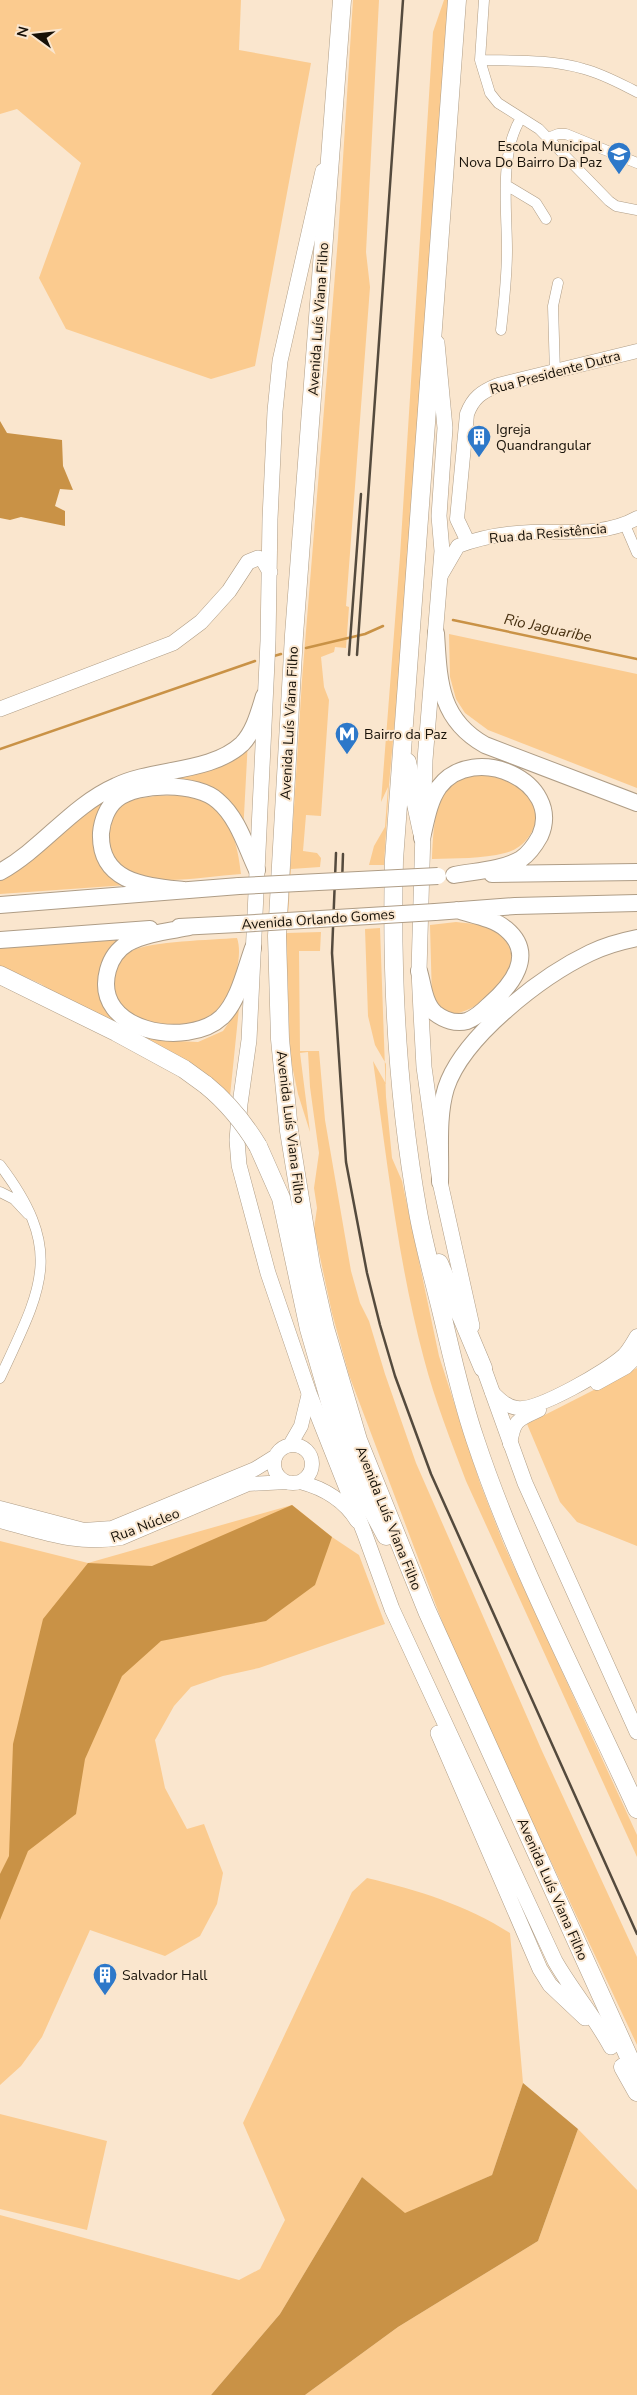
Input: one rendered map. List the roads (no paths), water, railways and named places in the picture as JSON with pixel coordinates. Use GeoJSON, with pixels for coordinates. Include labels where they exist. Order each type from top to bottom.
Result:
{"type":"FeatureCollection","features":[{"type":"Feature","properties":{"kind":"highway","name":"Avenida Luís Viana Filho"},"geometry":{"type":"LineString","coordinates":[[342,0],[291,677],[277,936],[280,1039],[295,1169],[311,1266],[337,1371],[358,1440],[426,1611],[637,2075]]}},
{"type":"Feature","properties":{"kind":"highway"},"geometry":{"type":"LineString","coordinates":[[457,0],[394,860],[393,994],[406,1136],[418,1214],[460,1390],[474,1438],[497,1500],[535,1589],[637,1809]]}},
{"type":"Feature","properties":{"kind":"highway"},"geometry":{"type":"LineString","coordinates":[[403,741],[422,835]]}},
{"type":"Feature","properties":{"kind":"highway"},"geometry":{"type":"LineString","coordinates":[[0,975],[116,1032],[184,1069],[222,1099],[248,1129],[282,1198],[308,1329],[338,1430],[370,1506],[426,1611]]}},
{"type":"Feature","properties":{"kind":"highway"},"geometry":{"type":"LineString","coordinates":[[418,1214],[483,1368]]}},
{"type":"Feature","properties":{"kind":"highway"},"geometry":{"type":"LineString","coordinates":[[611,2047],[637,2092]]}},
{"type":"Feature","properties":{"kind":"main road","name":"Avenida Luís Viana Filho"},"geometry":{"type":"LineString","coordinates":[[334,115],[280,361],[272,458],[268,642],[264,694],[249,1040],[237,1140],[239,1165],[268,1273],[309,1393],[392,1609],[555,1961],[566,1980],[600,2025],[611,2047]]}},
{"type":"Feature","properties":{"kind":"main road"},"geometry":{"type":"LineString","coordinates":[[433,310],[445,428],[439,516],[441,536],[439,594],[425,760],[419,971],[424,1067],[440,1182],[464,1297],[483,1368],[510,1444],[525,1483],[637,1732]]}},
{"type":"Feature","properties":{"kind":"main road"},"geometry":{"type":"LineString","coordinates":[[0,709],[173,644],[211,612],[229,591],[248,562],[258,558],[263,560],[270,572]]}},
{"type":"Feature","properties":{"kind":"main road"},"geometry":{"type":"LineString","coordinates":[[436,633],[439,672],[445,697],[450,714],[462,730],[484,745],[637,803]]}},
{"type":"Feature","properties":{"kind":"main road"},"geometry":{"type":"LineString","coordinates":[[0,872],[34,850],[74,812],[116,785],[134,779],[213,761],[233,751],[242,744],[250,732],[264,694]]}},
{"type":"Feature","properties":{"kind":"main road"},"geometry":{"type":"LineString","coordinates":[[422,835],[438,788],[447,779],[462,770],[473,766],[492,767],[518,777],[535,792],[543,812],[543,824],[535,846],[529,853],[505,865],[446,876]]}},
{"type":"Feature","properties":{"kind":"main road"},"geometry":{"type":"LineString","coordinates":[[183,890],[149,887],[130,881],[114,871],[101,844],[106,812],[116,800],[127,793],[146,788],[172,787],[207,793],[227,809],[257,870]]}},
{"type":"Feature","properties":{"kind":"main road"},"geometry":{"type":"LineString","coordinates":[[0,905],[239,886],[446,876],[637,872]]}},
{"type":"Feature","properties":{"kind":"main road","name":"Avenida Orlando Gomes"},"geometry":{"type":"LineString","coordinates":[[0,940],[516,906],[637,903]]}},
{"type":"Feature","properties":{"kind":"main road"},"geometry":{"type":"LineString","coordinates":[[419,971],[429,1005],[441,1017],[453,1022],[467,1021],[474,1017],[504,991],[516,977],[520,965],[519,950],[508,930],[490,920],[456,910]]}},
{"type":"Feature","properties":{"kind":"main road"},"geometry":{"type":"LineString","coordinates":[[190,926],[155,934],[127,944],[117,952],[111,962],[107,986],[111,1005],[121,1017],[134,1026],[153,1030],[188,1032],[202,1030],[214,1023],[232,1003],[253,948]]}},
{"type":"Feature","properties":{"kind":"main road"},"geometry":{"type":"LineString","coordinates":[[440,1182],[440,1118],[446,1088],[456,1065],[472,1044],[536,986],[591,952],[637,938]]}},
{"type":"Feature","properties":{"kind":"street"},"geometry":{"type":"LineString","coordinates":[[484,0],[480,60],[490,93],[498,103],[548,138],[609,201],[616,206],[637,210]]}},
{"type":"Feature","properties":{"kind":"street"},"geometry":{"type":"LineString","coordinates":[[480,60],[557,63],[592,72],[637,92]]}},
{"type":"Feature","properties":{"kind":"street"},"geometry":{"type":"LineString","coordinates":[[501,330],[507,264],[506,186],[512,139],[521,118]]}},
{"type":"Feature","properties":{"kind":"street"},"geometry":{"type":"LineString","coordinates":[[548,138],[558,134],[566,134],[637,163]]}},
{"type":"Feature","properties":{"kind":"street"},"geometry":{"type":"LineString","coordinates":[[506,186],[536,203],[546,219]]}},
{"type":"Feature","properties":{"kind":"street"},"geometry":{"type":"LineString","coordinates":[[555,373],[553,306],[558,284]]}},
{"type":"Feature","properties":{"kind":"street","name":"Rua Presidente Dutra"},"geometry":{"type":"LineString","coordinates":[[463,544],[457,519],[467,414],[472,401],[480,393],[498,385],[555,373],[637,351]]}},
{"type":"Feature","properties":{"kind":"street"},"geometry":{"type":"LineString","coordinates":[[631,522],[637,553]]}},
{"type":"Feature","properties":{"kind":"street","name":"Rua da Resistência"},"geometry":{"type":"LineString","coordinates":[[463,544],[528,532],[607,530],[631,522]]}},
{"type":"Feature","properties":{"kind":"street"},"geometry":{"type":"LineString","coordinates":[[440,577],[463,544],[441,536]]}},
{"type":"Feature","properties":{"kind":"street"},"geometry":{"type":"LineString","coordinates":[[0,1165],[26,1201],[34,1220],[41,1260],[38,1291],[0,1378]]}},
{"type":"Feature","properties":{"kind":"street"},"geometry":{"type":"LineString","coordinates":[[0,1192],[14,1199],[34,1220]]}},
{"type":"Feature","properties":{"kind":"street"},"geometry":{"type":"LineString","coordinates":[[492,1392],[512,1407],[534,1406],[595,1376],[624,1355],[637,1336]]}},
{"type":"Feature","properties":{"kind":"street"},"geometry":{"type":"LineString","coordinates":[[510,1444],[514,1424],[519,1419],[617,1372],[637,1356]]}},
{"type":"Feature","properties":{"kind":"street"},"geometry":{"type":"LineString","coordinates":[[290,1445],[301,1426],[309,1393]]}},
{"type":"Feature","properties":{"kind":"street"},"geometry":{"type":"LineString","coordinates":[[290,1445],[302,1447],[310,1456],[312,1468],[305,1478],[294,1482],[278,1474],[274,1462],[276,1456],[284,1447],[290,1445]]}},
{"type":"Feature","properties":{"kind":"street","name":"Rua Núcleo"},"geometry":{"type":"LineString","coordinates":[[0,1508],[84,1530],[112,1528],[255,1469],[276,1456]]}},
{"type":"Feature","properties":{"kind":"street","name":"Rua Núcleo"},"geometry":{"type":"LineString","coordinates":[[0,1521],[71,1540],[104,1541],[121,1538],[248,1484],[294,1482],[324,1490],[335,1497],[355,1518],[364,1532]]}},
{"type":"Feature","properties":{"kind":"waterway","name":"Rio Jaguaribe"},"geometry":{"type":"LineString","coordinates":[[453,620],[637,659]]}},
{"type":"Feature","properties":{"kind":"waterway"},"geometry":{"type":"LineString","coordinates":[[306,648],[365,634],[383,626]]}},
{"type":"Feature","properties":{"kind":"waterway"},"geometry":{"type":"LineString","coordinates":[[274,656],[281,654]]}},
{"type":"Feature","properties":{"kind":"waterway"},"geometry":{"type":"LineString","coordinates":[[0,749],[255,661]]}},
{"type":"Feature","properties":{"kind":"railway"},"geometry":{"type":"LineString","coordinates":[[357,655],[403,0]]}},
{"type":"Feature","properties":{"kind":"railway"},"geometry":{"type":"LineString","coordinates":[[349,655],[361,494]]}},
{"type":"Feature","properties":{"kind":"railway"},"geometry":{"type":"LineString","coordinates":[[336,853],[332,953],[346,1162],[367,1273],[380,1325],[395,1376],[431,1474],[637,1934]]}},
{"type":"Feature","properties":{"kind":"railway"},"geometry":{"type":"LineString","coordinates":[[342,884],[343,854]]}},
{"type":"Feature","properties":{"kind":"place","name":"Escola Municipal Nova Do Bairro Da Paz"},"geometry":{"type":"Point","coordinates":[619,175]}},
{"type":"Feature","properties":{"kind":"place","name":"Igreja Quandrangular"},"geometry":{"type":"Point","coordinates":[479,458]}},
{"type":"Feature","properties":{"kind":"place","name":"Bairro da Paz"},"geometry":{"type":"Point","coordinates":[347,755]}},
{"type":"Feature","properties":{"kind":"place","name":"Salvador Hall"},"geometry":{"type":"Point","coordinates":[105,1996]}}]}
